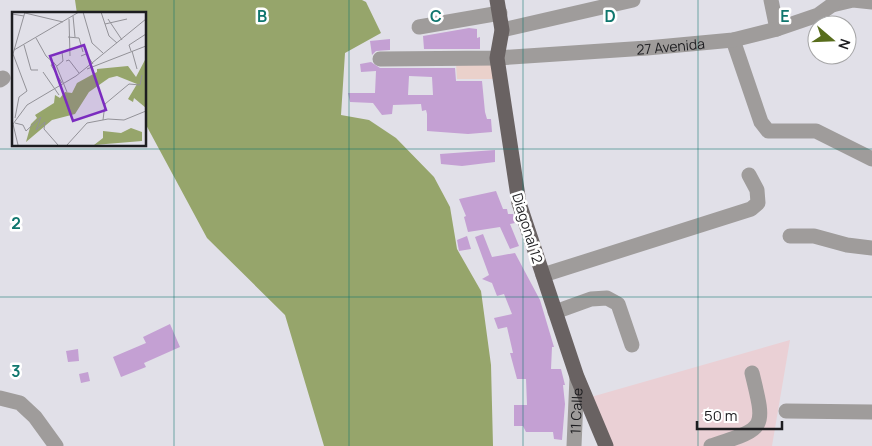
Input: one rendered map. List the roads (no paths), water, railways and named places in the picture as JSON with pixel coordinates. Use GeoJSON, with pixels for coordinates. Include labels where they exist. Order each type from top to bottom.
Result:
{"type":"FeatureCollection","features":[{"type":"Feature","properties":{"kind":"main road","name":"Diagonal 12"},"geometry":{"type":"LineString","coordinates":[[498,7],[502,30],[497,58],[519,203],[577,377],[606,446]]}},
{"type":"Feature","properties":{"kind":"street"},"geometry":{"type":"LineString","coordinates":[[502,30],[633,0]]}},
{"type":"Feature","properties":{"kind":"street"},"geometry":{"type":"LineString","coordinates":[[771,0],[777,29]]}},
{"type":"Feature","properties":{"kind":"street","name":"27 Avenida"},"geometry":{"type":"LineString","coordinates":[[380,59],[497,58],[733,40],[777,29],[818,15],[834,2],[853,0],[872,2]]}},
{"type":"Feature","properties":{"kind":"street"},"geometry":{"type":"LineString","coordinates":[[419,27],[498,7]]}},
{"type":"Feature","properties":{"kind":"street"},"geometry":{"type":"LineString","coordinates":[[733,40],[761,122],[768,131],[816,131],[872,159]]}},
{"type":"Feature","properties":{"kind":"street"},"geometry":{"type":"LineString","coordinates":[[543,275],[752,209],[758,203],[757,190],[749,175]]}},
{"type":"Feature","properties":{"kind":"street"},"geometry":{"type":"LineString","coordinates":[[790,236],[814,236],[847,245],[872,248]]}},
{"type":"Feature","properties":{"kind":"street"},"geometry":{"type":"LineString","coordinates":[[555,312],[591,299],[607,298],[618,304],[632,345]]}},
{"type":"Feature","properties":{"kind":"street"},"geometry":{"type":"LineString","coordinates":[[711,446],[750,433],[760,423],[761,410],[752,373]]}},
{"type":"Feature","properties":{"kind":"street","name":"11 Calle"},"geometry":{"type":"LineString","coordinates":[[574,446],[577,377]]}},
{"type":"Feature","properties":{"kind":"street"},"geometry":{"type":"LineString","coordinates":[[0,398],[20,404],[35,417],[56,446]]}},
{"type":"Feature","properties":{"kind":"street"},"geometry":{"type":"LineString","coordinates":[[786,411],[872,412]]}}]}
